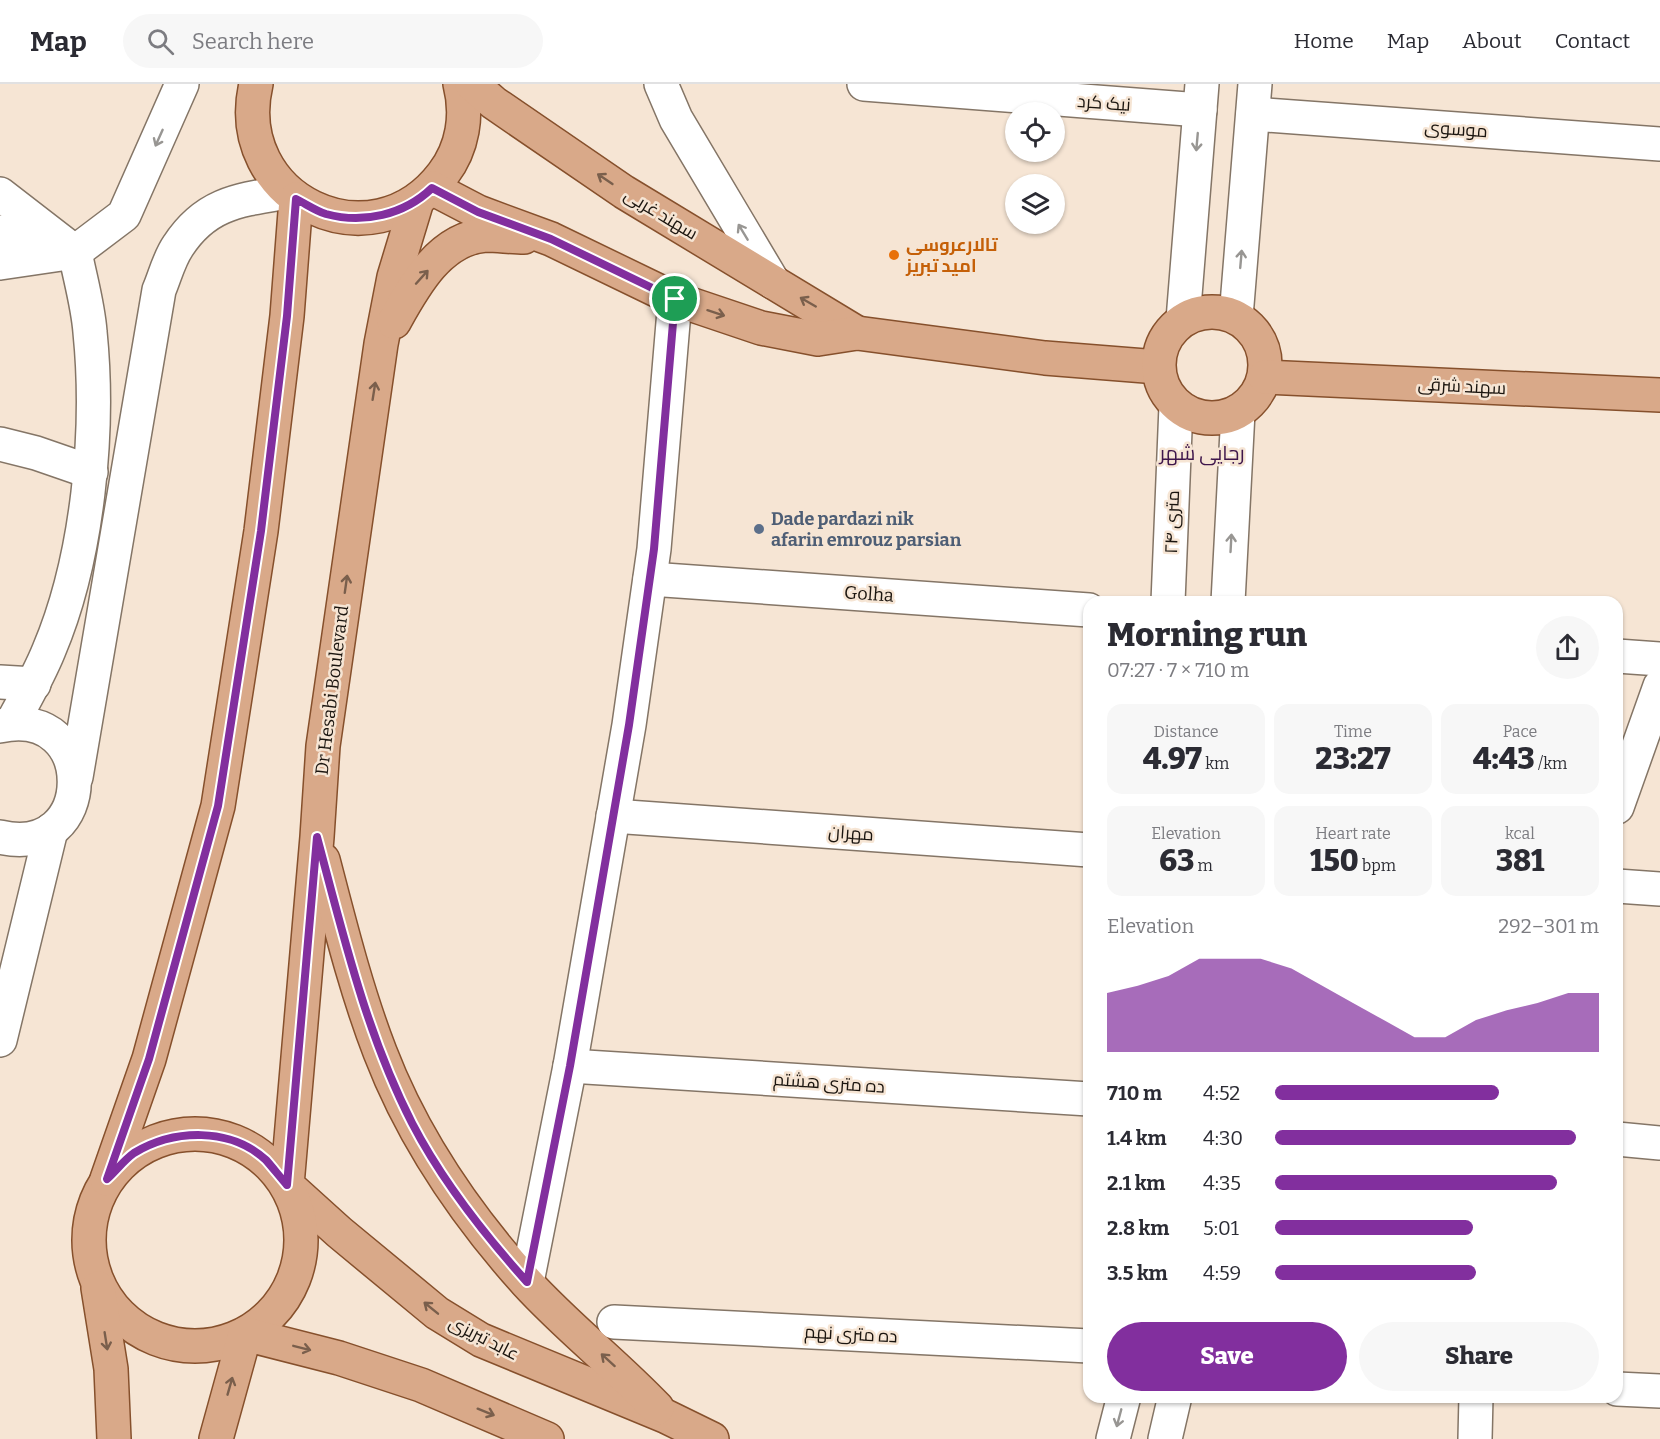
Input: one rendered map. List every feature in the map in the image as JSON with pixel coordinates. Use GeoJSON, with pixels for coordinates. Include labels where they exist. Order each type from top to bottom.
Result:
{"type":"FeatureCollection","features":[{"type":"Feature","properties":{"kind":"main road"},"geometry":{"type":"LineString","coordinates":[[256,84],[251,104],[254,136],[266,166],[291,195],[325,213],[356,219],[388,214],[425,195],[452,163],[463,133],[464,101],[460,84]]}},
{"type":"Feature","properties":{"kind":"main road","name":"سهند غربی"},"geometry":{"type":"LineString","coordinates":[[472,84],[494,103],[624,192],[857,333]]}},
{"type":"Feature","properties":{"kind":"main road"},"geometry":{"type":"LineString","coordinates":[[114,1439],[111,1369],[98,1283],[89,1248],[92,1212],[107,1179],[149,1059],[218,806],[261,531],[287,316],[291,195]]}},
{"type":"Feature","properties":{"kind":"main road","name":"سهند غربی"},"geometry":{"type":"LineString","coordinates":[[425,195],[551,239],[675,299],[760,328],[818,339],[857,333],[1045,358],[1158,367]]}},
{"type":"Feature","properties":{"kind":"main road","name":"Dr Hesabi Boulevard"},"geometry":{"type":"LineString","coordinates":[[287,1185],[323,746],[381,344],[394,277],[425,195]]}},
{"type":"Feature","properties":{"kind":"main road"},"geometry":{"type":"LineString","coordinates":[[381,344],[415,284],[448,248],[484,235],[551,239]]}},
{"type":"Feature","properties":{"kind":"main road"},"geometry":{"type":"LineString","coordinates":[[1214,312],[1236,317],[1256,335],[1266,363],[1265,377],[1252,402],[1238,412],[1217,419],[1197,417],[1176,406],[1164,390],[1158,367],[1164,340],[1183,320],[1194,315],[1214,312]]}},
{"type":"Feature","properties":{"kind":"main road","name":"سهند شرقی"},"geometry":{"type":"LineString","coordinates":[[1265,377],[1660,395]]}},
{"type":"Feature","properties":{"kind":"main road"},"geometry":{"type":"LineString","coordinates":[[317,837],[356,981],[381,1054],[413,1125],[470,1215],[527,1282],[548,1305],[628,1377],[664,1416]]}},
{"type":"Feature","properties":{"kind":"main road"},"geometry":{"type":"LineString","coordinates":[[98,1283],[118,1313],[145,1334],[178,1345],[212,1346],[245,1334],[273,1314],[292,1285],[302,1252],[300,1218],[287,1185],[265,1159],[235,1142],[201,1134],[165,1138],[133,1154],[107,1179]]}},
{"type":"Feature","properties":{"kind":"main road","name":"عابد تبریزی"},"geometry":{"type":"LineString","coordinates":[[287,1185],[339,1232],[437,1313],[454,1324],[481,1340],[664,1416],[712,1439]]}},
{"type":"Feature","properties":{"kind":"main road"},"geometry":{"type":"LineString","coordinates":[[216,1439],[245,1334]]}},
{"type":"Feature","properties":{"kind":"main road"},"geometry":{"type":"LineString","coordinates":[[245,1334],[339,1358],[421,1385],[547,1439]]}},
{"type":"Feature","properties":{"kind":"street"},"geometry":{"type":"LineString","coordinates":[[0,263],[75,252],[124,215],[182,84]]}},
{"type":"Feature","properties":{"kind":"street"},"geometry":{"type":"LineString","coordinates":[[661,84],[676,119],[773,282]]}},
{"type":"Feature","properties":{"kind":"street","name":"نیک کرد"},"geometry":{"type":"LineString","coordinates":[[864,84],[1201,97]]}},
{"type":"Feature","properties":{"kind":"street"},"geometry":{"type":"LineString","coordinates":[[1183,320],[1201,97]]}},
{"type":"Feature","properties":{"kind":"street"},"geometry":{"type":"LineString","coordinates":[[1236,317],[1254,99]]}},
{"type":"Feature","properties":{"kind":"street","name":"موسوی"},"geometry":{"type":"LineString","coordinates":[[1254,99],[1660,144]]}},
{"type":"Feature","properties":{"kind":"street"},"geometry":{"type":"LineString","coordinates":[[2,190],[75,252],[90,331],[92,387],[91,472],[74,574],[50,649],[34,684],[6,724]]}},
{"type":"Feature","properties":{"kind":"street"},"geometry":{"type":"LineString","coordinates":[[0,837],[12,840],[33,838],[51,830],[63,820],[71,807],[159,290],[177,248],[200,218],[226,205],[291,195]]}},
{"type":"Feature","properties":{"kind":"street"},"geometry":{"type":"LineString","coordinates":[[0,232],[75,252]]}},
{"type":"Feature","properties":{"kind":"street"},"geometry":{"type":"LineString","coordinates":[[527,1282],[570,1066],[613,816],[650,579],[675,299]]}},
{"type":"Feature","properties":{"kind":"street","name":"۲۴ متری"},"geometry":{"type":"LineString","coordinates":[[1168,596],[1176,406]]}},
{"type":"Feature","properties":{"kind":"street"},"geometry":{"type":"LineString","coordinates":[[1228,596],[1238,412]]}},
{"type":"Feature","properties":{"kind":"street"},"geometry":{"type":"LineString","coordinates":[[0,444],[36,453],[91,472]]}},
{"type":"Feature","properties":{"kind":"street","name":"Golha"},"geometry":{"type":"LineString","coordinates":[[650,579],[1083,610]]}},
{"type":"Feature","properties":{"kind":"street"},"geometry":{"type":"LineString","coordinates":[[1623,656],[1660,659]]}},
{"type":"Feature","properties":{"kind":"street"},"geometry":{"type":"LineString","coordinates":[[0,682],[34,684]]}},
{"type":"Feature","properties":{"kind":"street"},"geometry":{"type":"LineString","coordinates":[[1623,790],[1660,686]]}},
{"type":"Feature","properties":{"kind":"street"},"geometry":{"type":"LineString","coordinates":[[6,724],[30,724],[48,731],[62,743],[72,759],[76,777]]}},
{"type":"Feature","properties":{"kind":"street","name":"مهران"},"geometry":{"type":"LineString","coordinates":[[613,816],[1083,850]]}},
{"type":"Feature","properties":{"kind":"street"},"geometry":{"type":"LineString","coordinates":[[0,1040],[51,830]]}},
{"type":"Feature","properties":{"kind":"street"},"geometry":{"type":"LineString","coordinates":[[1623,886],[1660,889]]}},
{"type":"Feature","properties":{"kind":"street","name":"ده متری هشتم"},"geometry":{"type":"LineString","coordinates":[[570,1066],[1083,1100]]}},
{"type":"Feature","properties":{"kind":"street"},"geometry":{"type":"LineString","coordinates":[[1623,1140],[1660,1143]]}},
{"type":"Feature","properties":{"kind":"street","name":"ده متری نهم"},"geometry":{"type":"LineString","coordinates":[[614,1322],[1083,1346]]}},
{"type":"Feature","properties":{"kind":"street"},"geometry":{"type":"LineString","coordinates":[[1623,1389],[1660,1391]]}},
{"type":"Feature","properties":{"kind":"street"},"geometry":{"type":"LineString","coordinates":[[1113,1439],[1122,1403]]}},
{"type":"Feature","properties":{"kind":"street"},"geometry":{"type":"LineString","coordinates":[[1165,1439],[1173,1403]]}},
{"type":"Feature","properties":{"kind":"street"},"geometry":{"type":"LineString","coordinates":[[1475,1439],[1476,1403]]}},
{"type":"Feature","properties":{"kind":"place","name":"تالارعروسی امید تبریز"},"geometry":{"type":"Point","coordinates":[894,255]}},
{"type":"Feature","properties":{"kind":"place","name":"Dade pardazi nik afarin emrouz parsian"},"geometry":{"type":"Point","coordinates":[759,529]}},
{"type":"Feature","properties":{"kind":"district","name":"رجایی شهر"},"geometry":{"type":"Point","coordinates":[1202,453]}},
{"type":"Feature","properties":{"kind":"route"},"geometry":{"type":"LineString","coordinates":[[432,188],[478,212],[551,239],[675,299],[654,549],[629,725],[570,1066],[527,1282],[470,1215],[413,1125],[368,1019],[317,837],[287,1185],[265,1159],[235,1142],[201,1134],[165,1138],[133,1154],[107,1179],[149,1059],[218,806],[261,531],[287,316],[296,199],[325,213],[356,219],[388,214],[417,201],[432,188]]}}]}
